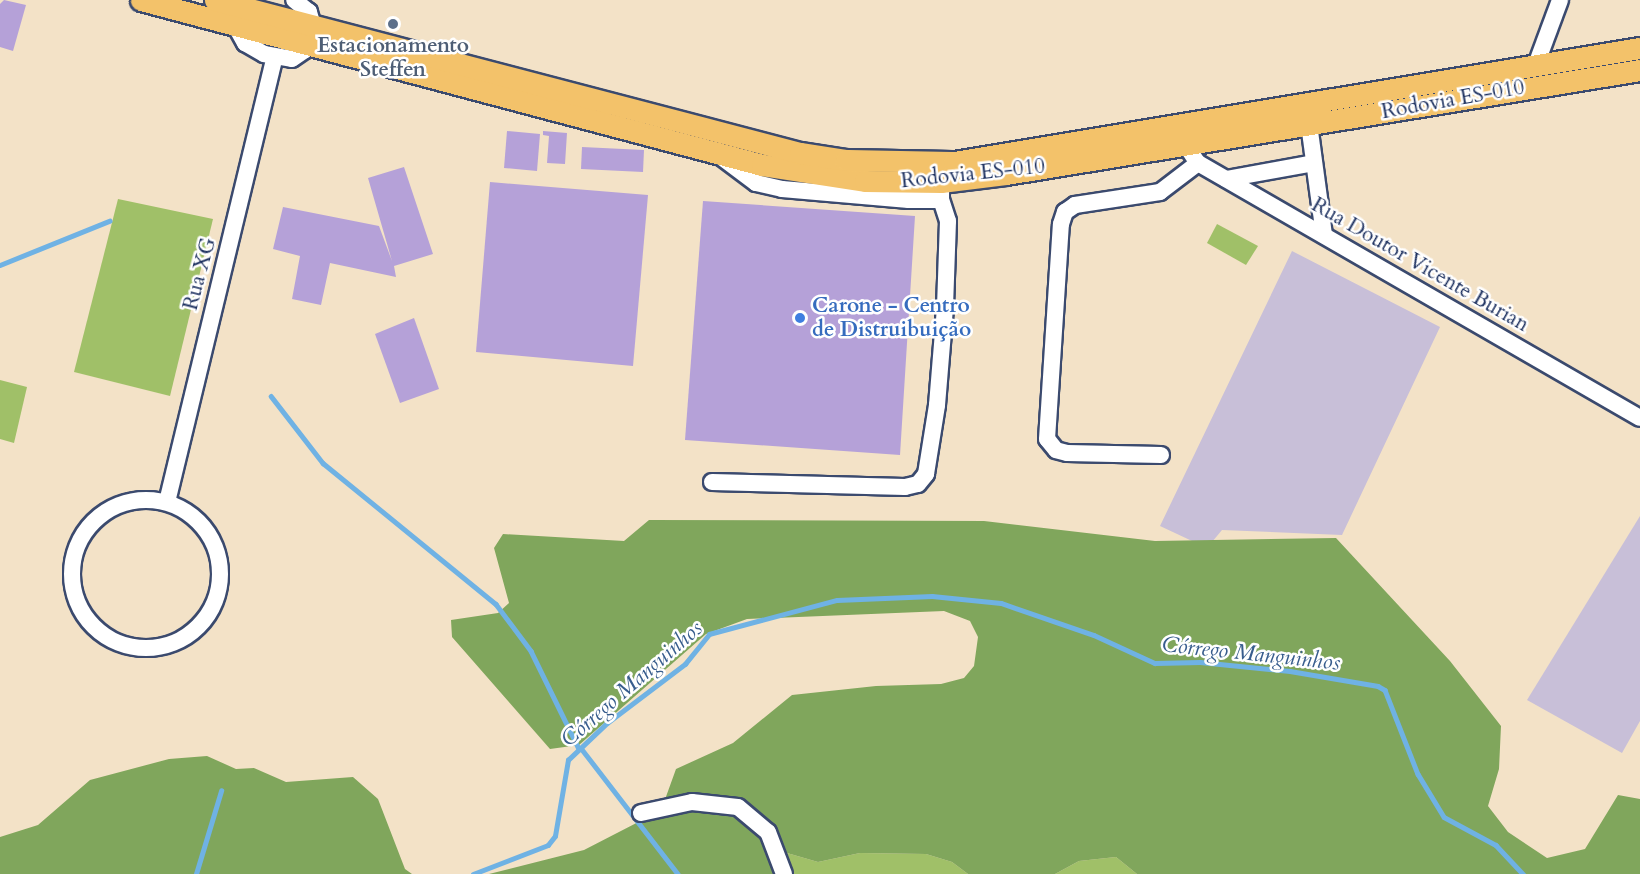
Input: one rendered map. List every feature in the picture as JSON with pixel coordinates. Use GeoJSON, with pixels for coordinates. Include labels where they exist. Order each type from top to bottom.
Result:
{"type":"FeatureCollection","features":[{"type":"Feature","properties":{"kind":"main road","name":"Rodovia ES-010"},"geometry":{"type":"LineString","coordinates":[[141,0],[239,11]]}},
{"type":"Feature","properties":{"kind":"main road","name":"Rodovia ES-010"},"geometry":{"type":"LineString","coordinates":[[215,0],[310,36],[714,152],[834,178],[941,191],[1185,144],[1640,70]]}},
{"type":"Feature","properties":{"kind":"main road","name":"Rodovia ES-010"},"geometry":{"type":"LineString","coordinates":[[310,36],[800,153],[846,160],[954,162],[1640,48]]}},
{"type":"Feature","properties":{"kind":"street"},"geometry":{"type":"LineString","coordinates":[[1536,64],[1560,0]]}},
{"type":"Feature","properties":{"kind":"street"},"geometry":{"type":"LineString","coordinates":[[239,11],[245,43],[275,57],[292,59],[310,36],[309,12],[297,1]]}},
{"type":"Feature","properties":{"kind":"street","name":"Rua XG"},"geometry":{"type":"LineString","coordinates":[[167,502],[275,57]]}},
{"type":"Feature","properties":{"kind":"street"},"geometry":{"type":"LineString","coordinates":[[1309,124],[1324,235]]}},
{"type":"Feature","properties":{"kind":"street","name":"Rua Doutor Vicente Burian"},"geometry":{"type":"LineString","coordinates":[[1185,144],[1198,163],[1640,417]]}},
{"type":"Feature","properties":{"kind":"street"},"geometry":{"type":"LineString","coordinates":[[1161,454],[1068,453],[1056,450],[1047,439],[1061,224],[1065,212],[1075,204],[1160,192],[1198,163]]}},
{"type":"Feature","properties":{"kind":"street"},"geometry":{"type":"LineString","coordinates":[[1226,178],[1314,163]]}},
{"type":"Feature","properties":{"kind":"street"},"geometry":{"type":"LineString","coordinates":[[712,482],[905,487],[918,483],[926,474],[937,405],[945,307],[948,221],[941,191]]}},
{"type":"Feature","properties":{"kind":"street"},"geometry":{"type":"LineString","coordinates":[[142,500],[167,502],[189,513],[207,530],[218,552],[221,576],[216,600],[204,622],[185,638],[162,647],[138,648],[114,641],[94,627],[84,614],[72,584],[73,559],[82,536],[104,513],[118,505],[142,500]]}},
{"type":"Feature","properties":{"kind":"street"},"geometry":{"type":"LineString","coordinates":[[641,813],[692,802],[738,807],[768,832],[784,874]]}},
{"type":"Feature","properties":{"kind":"shaded area"},"geometry":{"type":"Polygon","coordinates":[[[1292,251],[1440,327],[1342,535],[1222,530],[1207,548],[1160,526],[1292,251]]]}},
{"type":"Feature","properties":{"kind":"shaded area"},"geometry":{"type":"Polygon","coordinates":[[[1640,516],[1640,721],[1622,753],[1527,700],[1640,516]]]}},
{"type":"Feature","properties":{"kind":"green space"},"geometry":{"type":"Polygon","coordinates":[[[118,199],[213,219],[170,396],[74,372],[118,199]]]}},
{"type":"Feature","properties":{"kind":"green space"},"geometry":{"type":"Polygon","coordinates":[[[1217,224],[1258,246],[1246,265],[1207,243],[1217,224]]]}},
{"type":"Feature","properties":{"kind":"green space"},"geometry":{"type":"Polygon","coordinates":[[[0,380],[27,387],[14,443],[0,439],[0,380]]]}},
{"type":"Feature","properties":{"kind":"green space"},"geometry":{"type":"Polygon","coordinates":[[[649,520],[984,521],[1155,541],[1336,538],[1450,661],[1501,726],[1499,769],[1488,806],[1508,832],[1547,858],[1585,849],[1618,795],[1640,799],[1640,874],[1137,874],[1116,857],[1079,861],[1055,874],[968,874],[952,862],[926,854],[860,853],[818,862],[787,853],[775,861],[775,874],[489,874],[584,850],[650,816],[663,805],[676,769],[733,743],[792,695],[876,686],[941,684],[964,678],[974,666],[978,637],[970,621],[944,611],[747,619],[706,634],[579,745],[550,749],[452,637],[451,620],[498,613],[509,603],[494,548],[503,534],[624,541],[649,520]]]}},
{"type":"Feature","properties":{"kind":"green space"},"geometry":{"type":"Polygon","coordinates":[[[207,756],[236,769],[254,768],[286,782],[353,777],[378,799],[405,869],[412,874],[0,874],[0,837],[38,825],[90,780],[169,759],[207,756]]]}},
{"type":"Feature","properties":{"kind":"green space"},"geometry":{"type":"Polygon","coordinates":[[[787,853],[818,862],[860,853],[926,854],[952,862],[968,874],[775,874],[775,861],[787,853]]]}},
{"type":"Feature","properties":{"kind":"green space"},"geometry":{"type":"Polygon","coordinates":[[[1116,857],[1137,874],[1055,874],[1079,861],[1116,857]]]}},
{"type":"Feature","properties":{"kind":"building"},"geometry":{"type":"Polygon","coordinates":[[[4,0],[26,5],[13,51],[0,47],[0,4],[4,0]]]}},
{"type":"Feature","properties":{"kind":"building"},"geometry":{"type":"Polygon","coordinates":[[[507,131],[540,134],[537,171],[504,168],[507,131]]]}},
{"type":"Feature","properties":{"kind":"building"},"geometry":{"type":"Polygon","coordinates":[[[543,131],[567,133],[565,164],[547,163],[549,136],[543,135],[543,131]]]}},
{"type":"Feature","properties":{"kind":"building"},"geometry":{"type":"Polygon","coordinates":[[[582,147],[644,150],[643,172],[581,169],[582,147]]]}},
{"type":"Feature","properties":{"kind":"building"},"geometry":{"type":"Polygon","coordinates":[[[404,167],[433,254],[394,266],[396,277],[330,263],[321,305],[292,299],[300,256],[273,249],[283,207],[379,226],[392,261],[368,178],[404,167]]]}},
{"type":"Feature","properties":{"kind":"building"},"geometry":{"type":"Polygon","coordinates":[[[490,182],[648,195],[633,366],[476,352],[490,182]]]}},
{"type":"Feature","properties":{"kind":"building"},"geometry":{"type":"Polygon","coordinates":[[[703,201],[915,216],[900,455],[685,440],[703,201]]]}},
{"type":"Feature","properties":{"kind":"building"},"geometry":{"type":"Polygon","coordinates":[[[414,318],[439,389],[400,403],[375,334],[414,318]]]}},
{"type":"Feature","properties":{"kind":"waterway"},"geometry":{"type":"LineString","coordinates":[[0,265],[109,221]]}},
{"type":"Feature","properties":{"kind":"waterway"},"geometry":{"type":"LineString","coordinates":[[271,396],[323,463],[496,604],[531,651],[579,749]]}},
{"type":"Feature","properties":{"kind":"waterway","name":"Córrego Manguinhos"},"geometry":{"type":"LineString","coordinates":[[473,874],[548,845],[555,836],[568,760],[607,723],[685,664],[709,634],[837,600],[932,596],[1001,603],[1094,635],[1155,663],[1200,662],[1290,671],[1378,686],[1385,690],[1418,774],[1444,817],[1496,845],[1523,874]]}},
{"type":"Feature","properties":{"kind":"waterway"},"geometry":{"type":"LineString","coordinates":[[581,748],[678,874]]}},
{"type":"Feature","properties":{"kind":"waterway"},"geometry":{"type":"LineString","coordinates":[[196,874],[221,791]]}},
{"type":"Feature","properties":{"kind":"place","name":"Estacionamento Steffen"},"geometry":{"type":"Point","coordinates":[393,24]}},
{"type":"Feature","properties":{"kind":"place","name":"Carone - Centro de Distruibuição"},"geometry":{"type":"Point","coordinates":[800,318]}}]}
